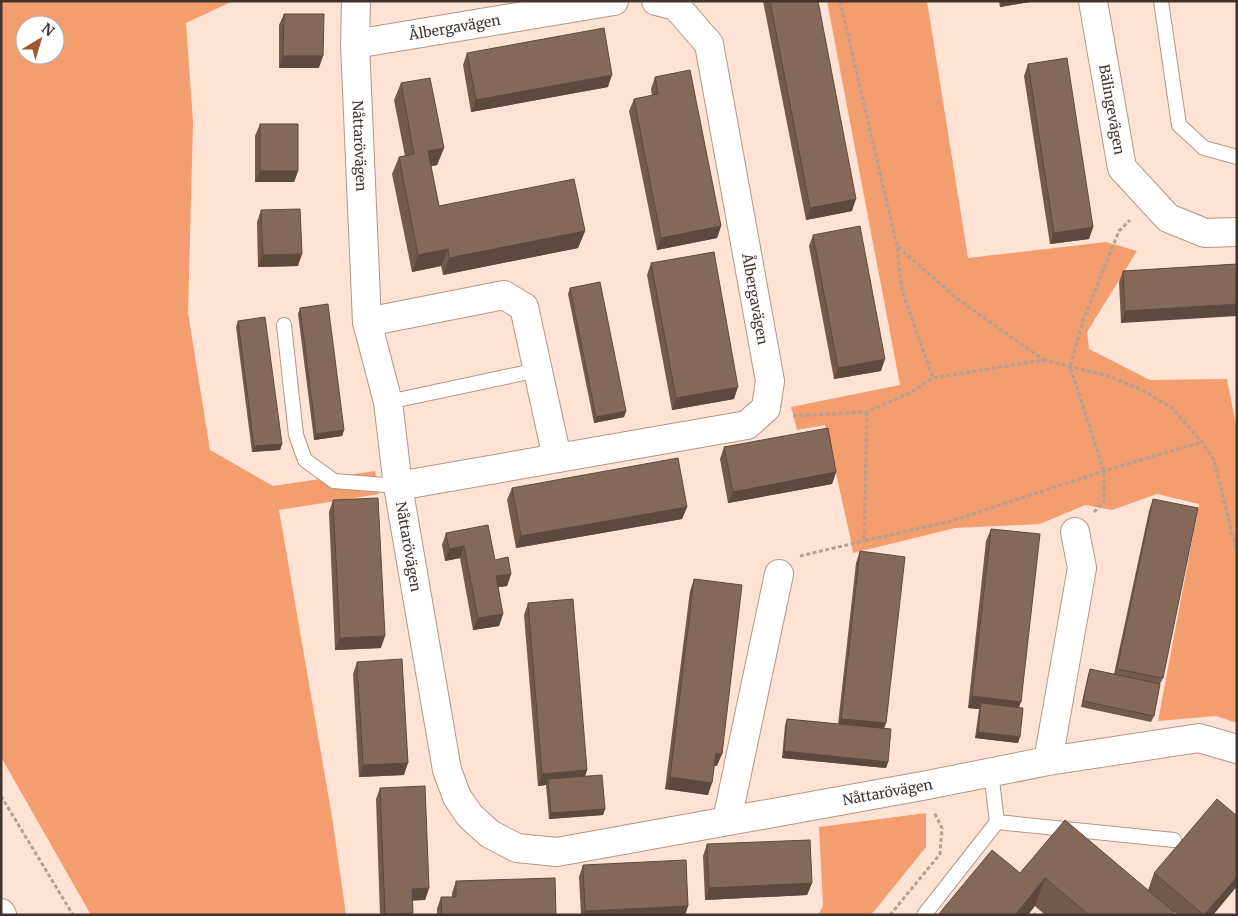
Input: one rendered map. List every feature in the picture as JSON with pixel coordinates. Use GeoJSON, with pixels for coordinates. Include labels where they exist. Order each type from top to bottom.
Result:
{"type":"FeatureCollection","features":[{"type":"Feature","properties":{"kind":"street","name":"Nåttarövägen"},"geometry":{"type":"LineString","coordinates":[[356,1],[355,44],[367,322],[388,402],[398,486],[447,770],[457,797],[470,816],[490,834],[517,848],[557,852],[922,786],[1048,761],[1198,738],[1237,749]]}},
{"type":"Feature","properties":{"kind":"street","name":"Ålbergavägen"},"geometry":{"type":"LineString","coordinates":[[355,44],[614,1]]}},
{"type":"Feature","properties":{"kind":"street","name":"Ålbergavägen"},"geometry":{"type":"LineString","coordinates":[[656,1],[676,6],[709,44],[770,380],[766,408]]}},
{"type":"Feature","properties":{"kind":"street","name":"Bälingevägen"},"geometry":{"type":"LineString","coordinates":[[1093,1],[1122,168],[1168,218],[1205,233],[1237,232]]}},
{"type":"Feature","properties":{"kind":"street"},"geometry":{"type":"LineString","coordinates":[[367,322],[504,295],[524,307],[557,458]]}},
{"type":"Feature","properties":{"kind":"street"},"geometry":{"type":"LineString","coordinates":[[398,486],[747,425],[766,408]]}},
{"type":"Feature","properties":{"kind":"street"},"geometry":{"type":"LineString","coordinates":[[1048,761],[1082,568],[1075,532]]}},
{"type":"Feature","properties":{"kind":"street"},"geometry":{"type":"LineString","coordinates":[[727,820],[779,574]]}},
{"type":"Feature","properties":{"kind":"lane"},"geometry":{"type":"LineString","coordinates":[[1161,1],[1179,125],[1204,148],[1237,157]]}},
{"type":"Feature","properties":{"kind":"lane"},"geometry":{"type":"LineString","coordinates":[[284,325],[296,436],[305,460],[334,481],[398,486]]}},
{"type":"Feature","properties":{"kind":"lane"},"geometry":{"type":"LineString","coordinates":[[388,402],[538,370]]}},
{"type":"Feature","properties":{"kind":"lane"},"geometry":{"type":"LineString","coordinates":[[924,915],[997,822],[991,772]]}},
{"type":"Feature","properties":{"kind":"lane"},"geometry":{"type":"LineString","coordinates":[[997,822],[1174,840]]}},
{"type":"Feature","properties":{"kind":"path"},"geometry":{"type":"LineString","coordinates":[[840,1],[897,246],[902,291],[933,378]]}},
{"type":"Feature","properties":{"kind":"path"},"geometry":{"type":"LineString","coordinates":[[1075,532],[1104,502],[1104,472],[1070,366],[1084,318],[1119,231],[1150,198]]}},
{"type":"Feature","properties":{"kind":"path"},"geometry":{"type":"LineString","coordinates":[[897,246],[959,300],[1044,360]]}},
{"type":"Feature","properties":{"kind":"path"},"geometry":{"type":"LineString","coordinates":[[766,408],[794,416],[867,412],[910,393],[933,378],[1044,360],[1109,376],[1146,392],[1173,409],[1202,442],[1214,460],[1237,553]]}},
{"type":"Feature","properties":{"kind":"path"},"geometry":{"type":"LineString","coordinates":[[864,541],[867,412]]}},
{"type":"Feature","properties":{"kind":"path"},"geometry":{"type":"LineString","coordinates":[[779,574],[800,556],[951,522],[1202,442]]}},
{"type":"Feature","properties":{"kind":"path"},"geometry":{"type":"LineString","coordinates":[[890,915],[940,854],[942,828],[922,786]]}},
{"type":"Feature","properties":{"kind":"path"},"geometry":{"type":"LineString","coordinates":[[1,796],[73,915]]}},
{"type":"Feature","properties":{"kind":"shaded area"},"geometry":{"type":"Polygon","coordinates":[[[1,1],[233,1],[186,23],[193,122],[188,313],[210,450],[273,486],[375,471],[379,494],[279,510],[332,817],[346,915],[91,915],[1,757],[1,1]]]}},
{"type":"Feature","properties":{"kind":"shaded area"},"geometry":{"type":"Polygon","coordinates":[[[827,1],[927,1],[968,258],[1106,242],[1137,251],[1087,332],[1089,349],[1150,380],[1227,379],[1237,430],[1237,723],[1216,716],[1158,721],[1199,504],[1157,494],[1112,510],[1085,505],[1040,524],[955,528],[853,553],[825,425],[797,430],[791,407],[900,385],[827,1]]]}},
{"type":"Feature","properties":{"kind":"shaded area"},"geometry":{"type":"Polygon","coordinates":[[[926,813],[926,847],[871,915],[818,915],[823,906],[819,827],[926,813]]]}},
{"type":"Feature","properties":{"kind":"building"},"geometry":{"type":"Polygon","coordinates":[[[770,1],[818,1],[856,199],[810,208],[770,1]]]}},
{"type":"Feature","properties":{"kind":"building"},"geometry":{"type":"Polygon","coordinates":[[[284,14],[324,14],[323,56],[283,56],[284,14]]]}},
{"type":"Feature","properties":{"kind":"building"},"geometry":{"type":"Polygon","coordinates":[[[604,28],[612,75],[476,100],[467,53],[604,28]]]}},
{"type":"Feature","properties":{"kind":"building"},"geometry":{"type":"Polygon","coordinates":[[[1067,58],[1093,227],[1054,233],[1028,64],[1067,58]]]}},
{"type":"Feature","properties":{"kind":"building"},"geometry":{"type":"Polygon","coordinates":[[[690,70],[721,226],[661,238],[634,99],[658,94],[655,77],[690,70]]]}},
{"type":"Feature","properties":{"kind":"building"},"geometry":{"type":"Polygon","coordinates":[[[430,78],[444,148],[428,151],[439,206],[574,179],[585,231],[449,258],[448,249],[418,255],[399,157],[414,154],[401,83],[430,78]]]}},
{"type":"Feature","properties":{"kind":"building"},"geometry":{"type":"Polygon","coordinates":[[[260,124],[298,124],[298,171],[260,171],[260,124]]]}},
{"type":"Feature","properties":{"kind":"building"},"geometry":{"type":"Polygon","coordinates":[[[300,209],[302,254],[263,255],[261,210],[300,209]]]}},
{"type":"Feature","properties":{"kind":"building"},"geometry":{"type":"Polygon","coordinates":[[[860,226],[885,359],[838,368],[813,235],[860,226]]]}},
{"type":"Feature","properties":{"kind":"building"},"geometry":{"type":"Polygon","coordinates":[[[714,252],[738,387],[676,398],[651,263],[714,252]]]}},
{"type":"Feature","properties":{"kind":"building"},"geometry":{"type":"Polygon","coordinates":[[[1237,264],[1237,304],[1125,311],[1123,271],[1237,264]]]}},
{"type":"Feature","properties":{"kind":"building"},"geometry":{"type":"Polygon","coordinates":[[[600,282],[626,411],[596,417],[570,288],[600,282]]]}},
{"type":"Feature","properties":{"kind":"building"},"geometry":{"type":"Polygon","coordinates":[[[328,304],[344,430],[316,434],[300,308],[328,304]]]}},
{"type":"Feature","properties":{"kind":"building"},"geometry":{"type":"Polygon","coordinates":[[[265,317],[282,444],[254,446],[238,321],[265,317]]]}},
{"type":"Feature","properties":{"kind":"building"},"geometry":{"type":"Polygon","coordinates":[[[828,428],[836,472],[733,492],[724,447],[828,428]]]}},
{"type":"Feature","properties":{"kind":"building"},"geometry":{"type":"Polygon","coordinates":[[[678,458],[687,507],[521,536],[512,488],[678,458]]]}},
{"type":"Feature","properties":{"kind":"building"},"geometry":{"type":"Polygon","coordinates":[[[378,498],[385,636],[340,638],[333,500],[378,498]]]}},
{"type":"Feature","properties":{"kind":"building"},"geometry":{"type":"Polygon","coordinates":[[[1153,499],[1198,508],[1163,678],[1117,669],[1153,499]]]}},
{"type":"Feature","properties":{"kind":"building"},"geometry":{"type":"Polygon","coordinates":[[[488,525],[495,560],[508,557],[511,574],[496,576],[503,614],[478,618],[464,546],[449,549],[446,533],[488,525]]]}},
{"type":"Feature","properties":{"kind":"building"},"geometry":{"type":"Polygon","coordinates":[[[991,529],[1040,534],[1021,702],[972,696],[991,529]]]}},
{"type":"Feature","properties":{"kind":"building"},"geometry":{"type":"Polygon","coordinates":[[[860,551],[905,557],[886,723],[841,719],[860,551]]]}},
{"type":"Feature","properties":{"kind":"building"},"geometry":{"type":"Polygon","coordinates":[[[694,579],[742,585],[722,754],[716,753],[712,783],[670,777],[694,579]]]}},
{"type":"Feature","properties":{"kind":"building"},"geometry":{"type":"Polygon","coordinates":[[[573,599],[587,770],[542,774],[528,603],[573,599]]]}},
{"type":"Feature","properties":{"kind":"building"},"geometry":{"type":"Polygon","coordinates":[[[402,659],[408,763],[363,765],[357,662],[402,659]]]}},
{"type":"Feature","properties":{"kind":"building"},"geometry":{"type":"Polygon","coordinates":[[[1090,669],[1160,684],[1154,716],[1083,701],[1090,669]]]}},
{"type":"Feature","properties":{"kind":"building"},"geometry":{"type":"Polygon","coordinates":[[[981,703],[1023,708],[1020,737],[978,732],[981,703]]]}},
{"type":"Feature","properties":{"kind":"building"},"geometry":{"type":"Polygon","coordinates":[[[787,719],[891,729],[888,762],[784,751],[787,719]]]}},
{"type":"Feature","properties":{"kind":"building"},"geometry":{"type":"Polygon","coordinates":[[[602,775],[605,809],[551,813],[548,779],[602,775]]]}},
{"type":"Feature","properties":{"kind":"building"},"geometry":{"type":"Polygon","coordinates":[[[425,786],[429,888],[412,889],[413,913],[385,914],[380,788],[425,786]]]}},
{"type":"Feature","properties":{"kind":"building"},"geometry":{"type":"Polygon","coordinates":[[[1217,799],[1237,816],[1237,877],[1204,915],[1154,873],[1217,799]]]}},
{"type":"Feature","properties":{"kind":"building"},"geometry":{"type":"Polygon","coordinates":[[[1065,820],[1174,912],[1172,915],[1089,915],[1045,878],[1015,915],[938,915],[992,850],[1020,873],[1065,820]]]}},
{"type":"Feature","properties":{"kind":"building"},"geometry":{"type":"Polygon","coordinates":[[[810,840],[812,883],[709,888],[707,844],[810,840]]]}},
{"type":"Feature","properties":{"kind":"building"},"geometry":{"type":"Polygon","coordinates":[[[686,860],[688,906],[585,911],[583,865],[686,860]]]}},
{"type":"Feature","properties":{"kind":"building"},"geometry":{"type":"Polygon","coordinates":[[[555,878],[556,915],[442,915],[441,897],[456,897],[456,881],[555,878]]]}}]}
